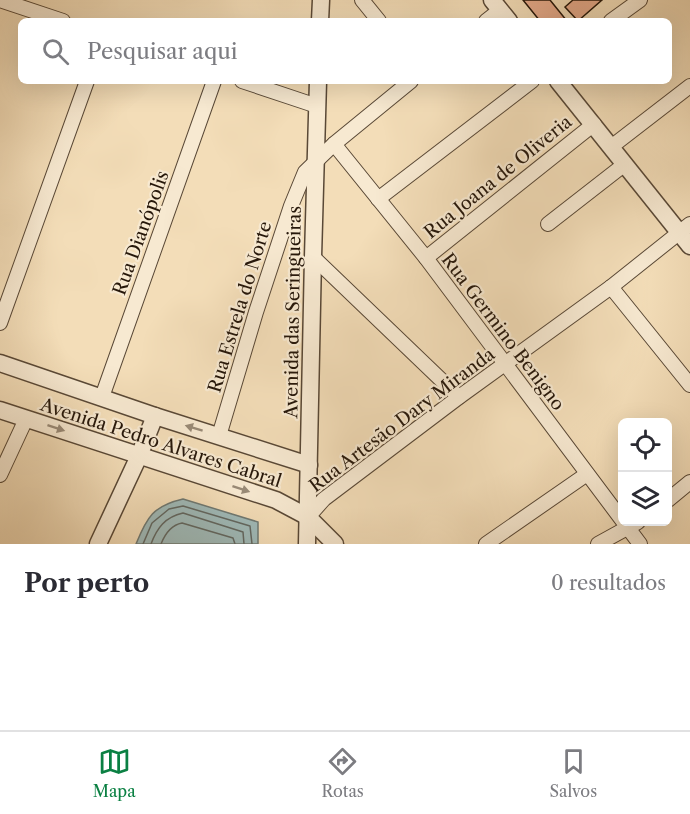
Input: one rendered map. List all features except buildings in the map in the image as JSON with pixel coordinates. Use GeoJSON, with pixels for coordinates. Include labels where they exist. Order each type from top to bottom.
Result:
{"type":"FeatureCollection","features":[{"type":"Feature","properties":{"kind":"street"},"geometry":{"type":"LineString","coordinates":[[0,0],[54,18]]}},
{"type":"Feature","properties":{"kind":"street"},"geometry":{"type":"LineString","coordinates":[[320,18],[321,0]]}},
{"type":"Feature","properties":{"kind":"street"},"geometry":{"type":"LineString","coordinates":[[362,0],[377,18]]}},
{"type":"Feature","properties":{"kind":"street"},"geometry":{"type":"LineString","coordinates":[[615,18],[639,0]]}},
{"type":"Feature","properties":{"kind":"street"},"geometry":{"type":"LineString","coordinates":[[0,323],[86,84]]}},
{"type":"Feature","properties":{"kind":"street","name":"Rua Dianópolis"},"geometry":{"type":"LineString","coordinates":[[102,397],[213,84]]}},
{"type":"Feature","properties":{"kind":"street"},"geometry":{"type":"LineString","coordinates":[[251,84],[317,106]]}},
{"type":"Feature","properties":{"kind":"street","name":"Avenida das Seringueiras"},"geometry":{"type":"LineString","coordinates":[[307,544],[318,84]]}},
{"type":"Feature","properties":{"kind":"street","name":"Rua Estrela do Norte"},"geometry":{"type":"LineString","coordinates":[[219,436],[256,312],[291,206],[305,172],[315,160],[407,84]]}},
{"type":"Feature","properties":{"kind":"street"},"geometry":{"type":"LineString","coordinates":[[378,199],[528,84]]}},
{"type":"Feature","properties":{"kind":"street"},"geometry":{"type":"LineString","coordinates":[[561,84],[625,164],[685,228],[690,246]]}},
{"type":"Feature","properties":{"kind":"street"},"geometry":{"type":"LineString","coordinates":[[611,147],[690,86]]}},
{"type":"Feature","properties":{"kind":"street","name":"Rua Joana de Oliveria"},"geometry":{"type":"LineString","coordinates":[[426,258],[594,124]]}},
{"type":"Feature","properties":{"kind":"street","name":"Rua Germino Benigno"},"geometry":{"type":"LineString","coordinates":[[334,144],[426,258],[587,474],[618,508]]}},
{"type":"Feature","properties":{"kind":"street"},"geometry":{"type":"LineString","coordinates":[[548,224],[625,164]]}},
{"type":"Feature","properties":{"kind":"street","name":"Rua Artesão Dary Miranda"},"geometry":{"type":"LineString","coordinates":[[308,516],[324,499],[459,397],[611,287],[685,228]]}},
{"type":"Feature","properties":{"kind":"street"},"geometry":{"type":"LineString","coordinates":[[313,257],[459,397]]}},
{"type":"Feature","properties":{"kind":"street"},"geometry":{"type":"LineString","coordinates":[[611,287],[690,385]]}},
{"type":"Feature","properties":{"kind":"street","name":"Avenida Pedro Alvares Cabral"},"geometry":{"type":"LineString","coordinates":[[0,363],[309,465]]}},
{"type":"Feature","properties":{"kind":"street","name":"Avenida Pedro Alvares Cabral"},"geometry":{"type":"LineString","coordinates":[[0,410],[276,500],[308,516]]}},
{"type":"Feature","properties":{"kind":"street"},"geometry":{"type":"LineString","coordinates":[[98,544],[155,416]]}},
{"type":"Feature","properties":{"kind":"street"},"geometry":{"type":"LineString","coordinates":[[0,475],[26,419]]}},
{"type":"Feature","properties":{"kind":"street"},"geometry":{"type":"LineString","coordinates":[[486,544],[587,474]]}},
{"type":"Feature","properties":{"kind":"street"},"geometry":{"type":"LineString","coordinates":[[672,497],[690,482]]}},
{"type":"Feature","properties":{"kind":"street"},"geometry":{"type":"LineString","coordinates":[[308,516],[324,544]]}},
{"type":"Feature","properties":{"kind":"street"},"geometry":{"type":"LineString","coordinates":[[308,516],[335,544]]}},
{"type":"Feature","properties":{"kind":"street"},"geometry":{"type":"LineString","coordinates":[[598,544],[629,526]]}},
{"type":"Feature","properties":{"kind":"street","name":"Rua Germino Benigno"},"geometry":{"type":"LineString","coordinates":[[633,526],[640,544]]}},
{"type":"Feature","properties":{"kind":"water"},"geometry":{"type":"Polygon","coordinates":[[[183,499],[258,522],[258,544],[136,544],[152,514],[165,505],[183,499]]]}}]}
